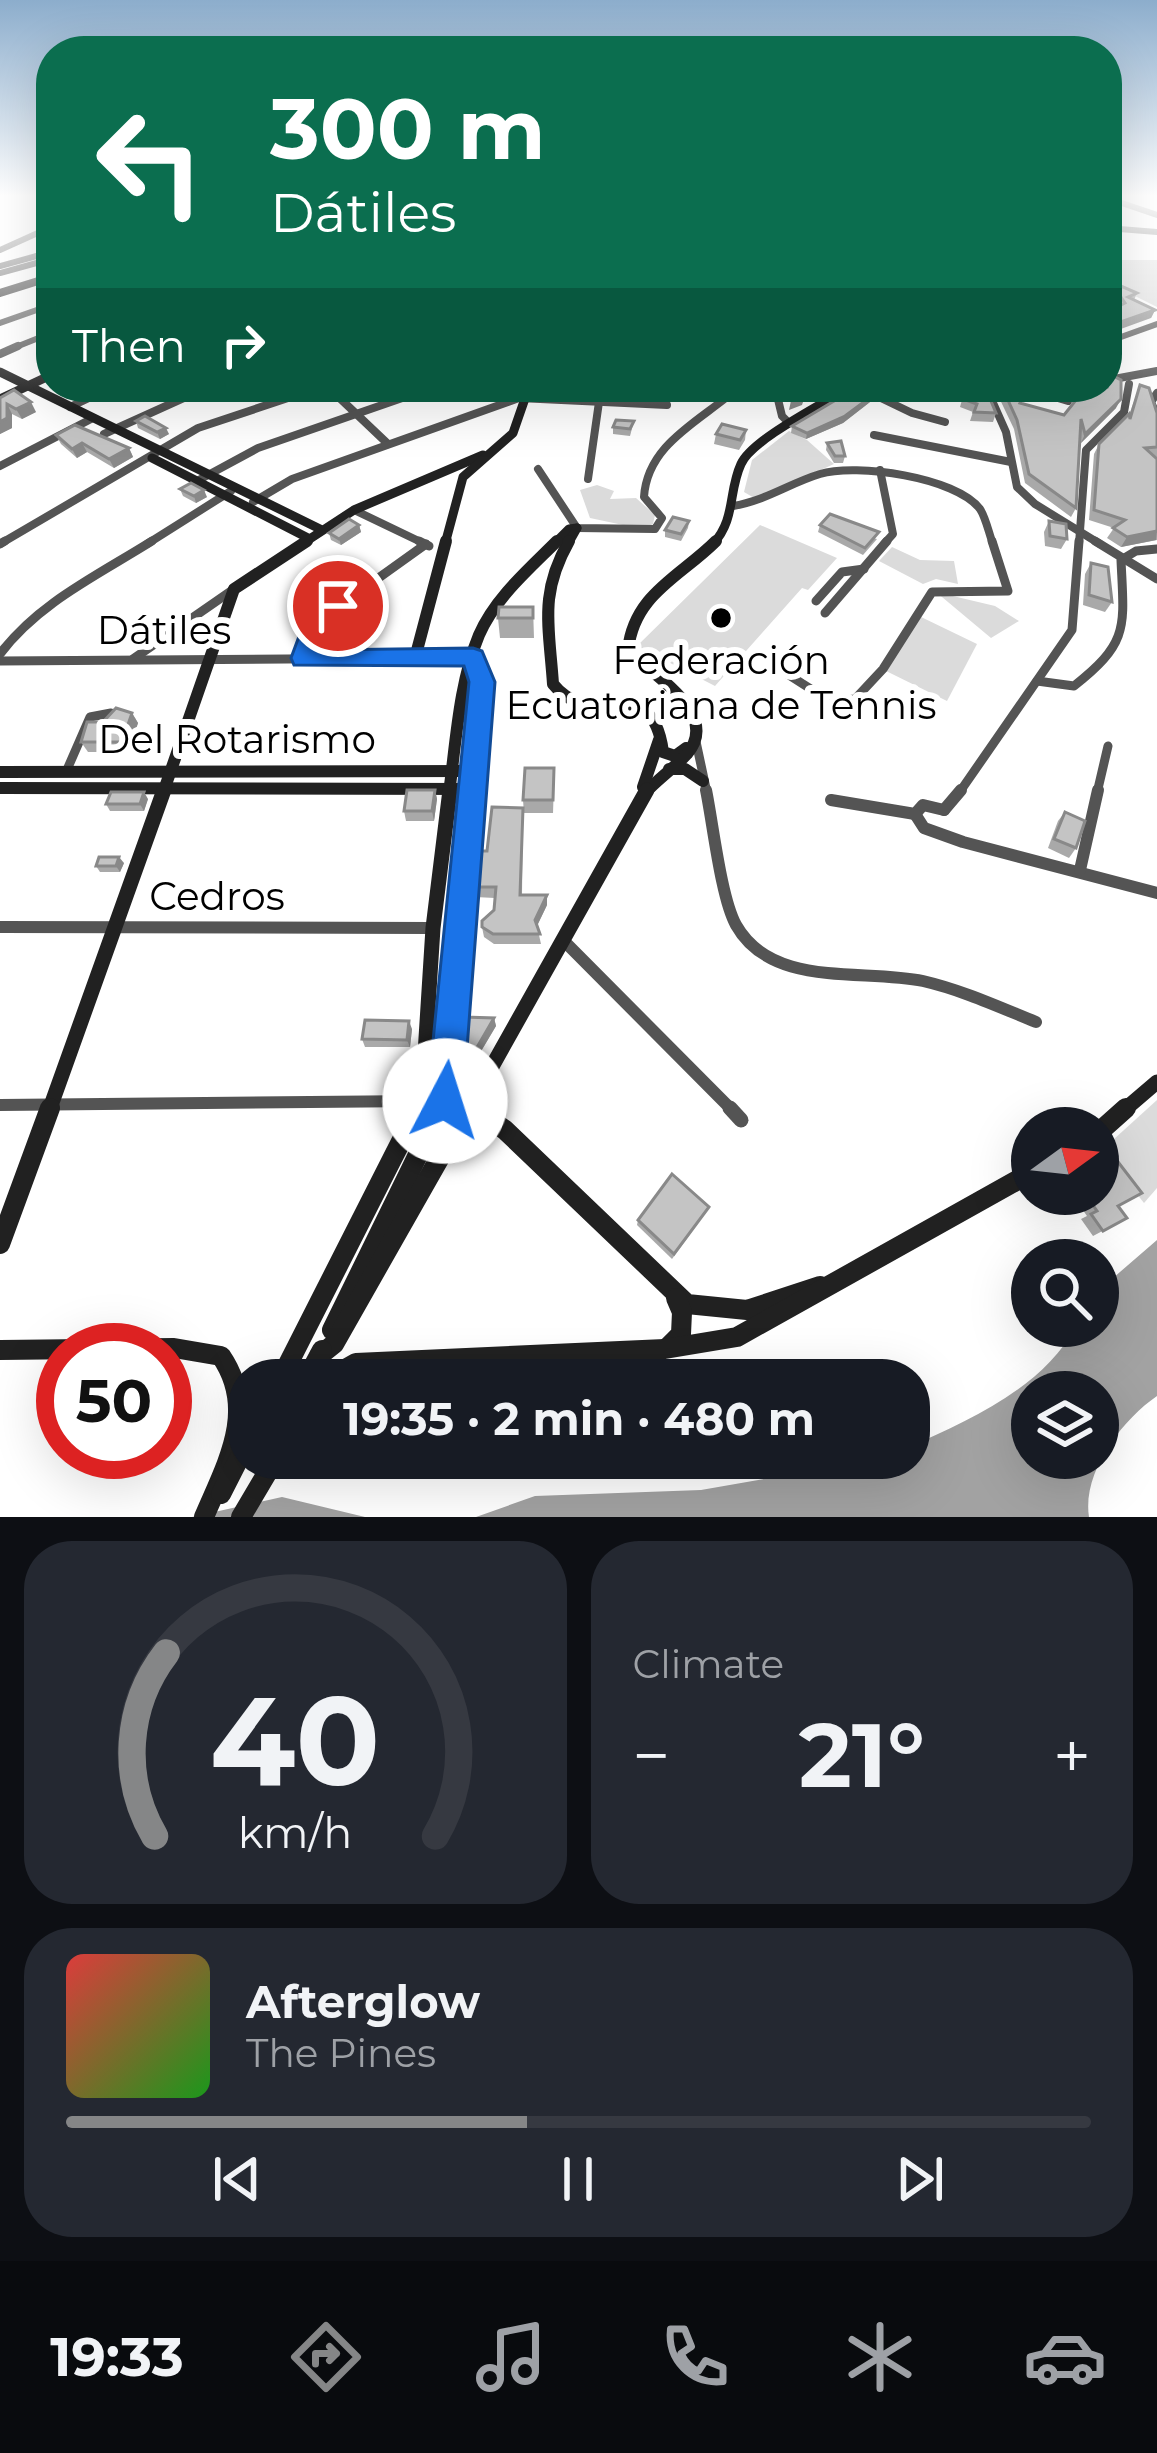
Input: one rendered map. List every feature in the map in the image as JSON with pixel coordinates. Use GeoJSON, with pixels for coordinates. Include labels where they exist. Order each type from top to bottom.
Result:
{"type":"FeatureCollection","features":[{"type":"Feature","properties":{"kind":"street"},"geometry":{"type":"LineString","coordinates":[[0,292],[36,281]]}},
{"type":"Feature","properties":{"kind":"street"},"geometry":{"type":"LineString","coordinates":[[0,323],[36,310]]}},
{"type":"Feature","properties":{"kind":"street"},"geometry":{"type":"LineString","coordinates":[[1122,337],[1157,324]]}},
{"type":"Feature","properties":{"kind":"street"},"geometry":{"type":"LineString","coordinates":[[0,354],[36,339]]}},
{"type":"Feature","properties":{"kind":"street"},"geometry":{"type":"LineString","coordinates":[[1122,376],[1157,370]]}},
{"type":"Feature","properties":{"kind":"street"},"geometry":{"type":"LineString","coordinates":[[0,372],[10,389]]}},
{"type":"Feature","properties":{"kind":"street"},"geometry":{"type":"LineString","coordinates":[[1122,382],[1157,393],[1151,402],[1157,416]]}},
{"type":"Feature","properties":{"kind":"street"},"geometry":{"type":"LineString","coordinates":[[944,810],[970,780],[1074,625],[1086,450],[1124,412],[1130,384]]}},
{"type":"Feature","properties":{"kind":"street"},"geometry":{"type":"LineString","coordinates":[[42,402],[252,503],[308,538]]}},
{"type":"Feature","properties":{"kind":"street"},"geometry":{"type":"LineString","coordinates":[[53,402],[70,407],[88,421]]}},
{"type":"Feature","properties":{"kind":"street"},"geometry":{"type":"LineString","coordinates":[[70,407],[80,402]]}},
{"type":"Feature","properties":{"kind":"street"},"geometry":{"type":"LineString","coordinates":[[109,431],[174,402]]}},
{"type":"Feature","properties":{"kind":"street"},"geometry":{"type":"LineString","coordinates":[[0,544],[205,425],[278,402]]}},
{"type":"Feature","properties":{"kind":"street"},"geometry":{"type":"LineString","coordinates":[[342,402],[388,444]]}},
{"type":"Feature","properties":{"kind":"street"},"geometry":{"type":"LineString","coordinates":[[201,477],[258,448],[391,402]]}},
{"type":"Feature","properties":{"kind":"street"},"geometry":{"type":"LineString","coordinates":[[252,503],[292,479],[505,402]]}},
{"type":"Feature","properties":{"kind":"street"},"geometry":{"type":"LineString","coordinates":[[416,658],[463,477],[513,433],[524,402]]}},
{"type":"Feature","properties":{"kind":"street"},"geometry":{"type":"LineString","coordinates":[[582,402],[667,405]]}},
{"type":"Feature","properties":{"kind":"street"},"geometry":{"type":"LineString","coordinates":[[588,479],[599,402]]}},
{"type":"Feature","properties":{"kind":"street"},"geometry":{"type":"LineString","coordinates":[[291,1359],[422,1101],[450,780],[473,657],[495,606],[569,529],[639,531],[660,526],[661,515],[644,497],[645,478],[676,435],[721,402]]}},
{"type":"Feature","properties":{"kind":"street"},"geometry":{"type":"LineString","coordinates":[[779,402],[789,423]]}},
{"type":"Feature","properties":{"kind":"street"},"geometry":{"type":"LineString","coordinates":[[827,402],[789,423],[741,461],[733,506],[720,538],[640,605],[628,637],[632,656],[686,703],[733,921],[741,936],[764,956],[801,969],[908,978],[944,986],[1036,1022]]}},
{"type":"Feature","properties":{"kind":"street"},"geometry":{"type":"LineString","coordinates":[[887,402],[945,422]]}},
{"type":"Feature","properties":{"kind":"street"},"geometry":{"type":"LineString","coordinates":[[993,402],[1004,426],[1014,482],[1022,492],[1157,580]]}},
{"type":"Feature","properties":{"kind":"street"},"geometry":{"type":"LineString","coordinates":[[491,408],[508,413],[513,433]]}},
{"type":"Feature","properties":{"kind":"street"},"geometry":{"type":"LineString","coordinates":[[0,466],[88,421]]}},
{"type":"Feature","properties":{"kind":"street"},"geometry":{"type":"LineString","coordinates":[[874,435],[1011,462]]}},
{"type":"Feature","properties":{"kind":"street"},"geometry":{"type":"LineString","coordinates":[[131,660],[320,529],[483,455]]}},
{"type":"Feature","properties":{"kind":"street"},"geometry":{"type":"LineString","coordinates":[[538,469],[577,528]]}},
{"type":"Feature","properties":{"kind":"street"},"geometry":{"type":"LineString","coordinates":[[733,506],[784,494],[826,472],[880,470],[980,508],[1008,591],[995,595],[949,586],[932,592],[883,669],[855,699],[826,699],[781,670]]}},
{"type":"Feature","properties":{"kind":"street"},"geometry":{"type":"LineString","coordinates":[[824,614],[894,531],[880,470]]}},
{"type":"Feature","properties":{"kind":"street"},"geometry":{"type":"LineString","coordinates":[[439,474],[463,477]]}},
{"type":"Feature","properties":{"kind":"street"},"geometry":{"type":"LineString","coordinates":[[0,657],[19,629],[44,609],[230,492]]}},
{"type":"Feature","properties":{"kind":"street"},"geometry":{"type":"LineString","coordinates":[[252,503],[320,529]]}},
{"type":"Feature","properties":{"kind":"street"},"geometry":{"type":"LineString","coordinates":[[354,510],[443,553]]}},
{"type":"Feature","properties":{"kind":"street"},"geometry":{"type":"LineString","coordinates":[[577,528],[551,573],[547,593],[553,684],[558,695],[579,705],[644,709],[658,722],[663,752],[675,756],[695,737]]}},
{"type":"Feature","properties":{"kind":"street"},"geometry":{"type":"LineString","coordinates":[[303,658],[312,629],[324,617],[426,544]]}},
{"type":"Feature","properties":{"kind":"street"},"geometry":{"type":"LineString","coordinates":[[1124,558],[1157,549]]}},
{"type":"Feature","properties":{"kind":"street"},"geometry":{"type":"LineString","coordinates":[[1037,681],[1076,685],[1118,645],[1128,615],[1124,558]]}},
{"type":"Feature","properties":{"kind":"street"},"geometry":{"type":"LineString","coordinates":[[816,601],[842,572],[864,569]]}},
{"type":"Feature","properties":{"kind":"street"},"geometry":{"type":"LineString","coordinates":[[0,1244],[234,590]]}},
{"type":"Feature","properties":{"kind":"street","name":"Dátiles"},"geometry":{"type":"LineString","coordinates":[[0,657],[473,657]]}},
{"type":"Feature","properties":{"kind":"street"},"geometry":{"type":"LineString","coordinates":[[317,1359],[445,1101],[482,682],[473,657]]}},
{"type":"Feature","properties":{"kind":"street"},"geometry":{"type":"LineString","coordinates":[[66,772],[90,717],[111,713]]}},
{"type":"Feature","properties":{"kind":"street"},"geometry":{"type":"LineString","coordinates":[[634,812],[659,734]]}},
{"type":"Feature","properties":{"kind":"street"},"geometry":{"type":"LineString","coordinates":[[319,1356],[334,1344],[472,1106],[634,812],[659,773],[686,758],[695,737]]}},
{"type":"Feature","properties":{"kind":"street"},"geometry":{"type":"LineString","coordinates":[[1080,870],[1108,746]]}},
{"type":"Feature","properties":{"kind":"street"},"geometry":{"type":"LineString","coordinates":[[659,773],[685,769],[703,781]]}},
{"type":"Feature","properties":{"kind":"street","name":"Del Rotarismo"},"geometry":{"type":"LineString","coordinates":[[0,772],[167,780]]}},
{"type":"Feature","properties":{"kind":"street","name":"Del Rotarismo"},"geometry":{"type":"LineString","coordinates":[[0,788],[167,780],[473,780]]}},
{"type":"Feature","properties":{"kind":"street"},"geometry":{"type":"LineString","coordinates":[[831,800],[915,814],[928,804],[944,810],[950,820],[942,832]]}},
{"type":"Feature","properties":{"kind":"street"},"geometry":{"type":"LineString","coordinates":[[915,814],[924,828],[963,842],[1157,893]]}},
{"type":"Feature","properties":{"kind":"street","name":"Cedros"},"geometry":{"type":"LineString","coordinates":[[0,927],[434,928]]}},
{"type":"Feature","properties":{"kind":"street"},"geometry":{"type":"LineString","coordinates":[[565,942],[741,1120]]}},
{"type":"Feature","properties":{"kind":"street"},"geometry":{"type":"LineString","coordinates":[[1119,1115],[1157,1082]]}},
{"type":"Feature","properties":{"kind":"street"},"geometry":{"type":"LineString","coordinates":[[0,1105],[445,1101],[472,1106],[505,1130],[687,1304],[747,1310],[853,1275]]}},
{"type":"Feature","properties":{"kind":"street"},"geometry":{"type":"LineString","coordinates":[[444,1359],[665,1349],[737,1337],[1011,1184]]}},
{"type":"Feature","properties":{"kind":"street"},"geometry":{"type":"LineString","coordinates":[[665,1349],[681,1334],[682,1312],[673,1294]]}},
{"type":"Feature","properties":{"kind":"street"},"geometry":{"type":"LineString","coordinates":[[0,1350],[210,1352],[228,1364]]}},
{"type":"Feature","properties":{"kind":"street"},"geometry":{"type":"LineString","coordinates":[[207,1517],[228,1469]]}},
{"type":"Feature","properties":{"kind":"street"},"geometry":{"type":"LineString","coordinates":[[238,1517],[255,1479]]}},
{"type":"Feature","properties":{"kind":"street"},"geometry":{"type":"LineString","coordinates":[[238,1517],[262,1479]]}},
{"type":"Feature","properties":{"kind":"shaded area"},"geometry":{"type":"Polygon","coordinates":[[[1122,267],[1157,267],[1157,307],[1122,290],[1122,267]]]}},
{"type":"Feature","properties":{"kind":"shaded area"},"geometry":{"type":"Polygon","coordinates":[[[789,431],[834,464],[756,499],[744,492],[752,460],[789,431]]]}},
{"type":"Feature","properties":{"kind":"shaded area"},"geometry":{"type":"Polygon","coordinates":[[[597,485],[614,491],[610,499],[636,498],[655,515],[653,524],[642,529],[590,518],[580,490],[597,485]]]}},
{"type":"Feature","properties":{"kind":"shaded area","name":"Federación Ecuatoriana de Tennis"},"geometry":{"type":"Polygon","coordinates":[[[760,525],[837,558],[808,590],[802,588],[715,686],[637,646],[760,525]]]}},
{"type":"Feature","properties":{"kind":"shaded area"},"geometry":{"type":"Polygon","coordinates":[[[892,547],[920,560],[954,561],[958,584],[936,579],[923,584],[879,561],[892,547]]]}},
{"type":"Feature","properties":{"kind":"shaded area"},"geometry":{"type":"Polygon","coordinates":[[[936,592],[995,606],[1019,621],[991,638],[936,592]]]}},
{"type":"Feature","properties":{"kind":"shaded area"},"geometry":{"type":"Polygon","coordinates":[[[919,616],[977,644],[947,701],[884,670],[919,616]]]}},
{"type":"Feature","properties":{"kind":"shaded area"},"geometry":{"type":"Polygon","coordinates":[[[1157,1100],[1157,1188],[1144,1203],[1119,1171],[1119,1135],[1157,1100]]]}},
{"type":"Feature","properties":{"kind":"shaded area"},"geometry":{"type":"Polygon","coordinates":[[[1157,1240],[1157,1396],[1119,1432],[1119,1371],[1040,1371],[1062,1348],[1119,1347],[1119,1273],[1157,1240]]]}},
{"type":"Feature","properties":{"kind":"shaded area"},"geometry":{"type":"Polygon","coordinates":[[[1011,1394],[1011,1479],[1093,1479],[1089,1517],[476,1517],[535,1496],[701,1490],[764,1479],[930,1479],[930,1437],[1011,1394]]]}},
{"type":"Feature","properties":{"kind":"shaded area"},"geometry":{"type":"Polygon","coordinates":[[[282,1497],[365,1517],[192,1517],[282,1497]]]}},
{"type":"Feature","properties":{"kind":"building"},"geometry":{"type":"Polygon","coordinates":[[[1122,286],[1137,293],[1128,297],[1155,310],[1122,321],[1122,286]]]}},
{"type":"Feature","properties":{"kind":"building"},"geometry":{"type":"Polygon","coordinates":[[[1140,385],[1149,388],[1157,413],[1157,447],[1145,448],[1157,459],[1157,531],[1127,537],[1113,528],[1125,520],[1094,510],[1099,444],[1129,414],[1130,419],[1140,385]]]}},
{"type":"Feature","properties":{"kind":"building"},"geometry":{"type":"Polygon","coordinates":[[[14,390],[31,402],[16,409],[7,404],[7,418],[0,422],[0,398],[14,390]]]}},
{"type":"Feature","properties":{"kind":"building"},"geometry":{"type":"Polygon","coordinates":[[[832,402],[864,402],[807,433],[792,426],[832,402]]]}},
{"type":"Feature","properties":{"kind":"building"},"geometry":{"type":"Polygon","coordinates":[[[971,402],[991,402],[996,413],[974,412],[977,404],[971,402]]]}},
{"type":"Feature","properties":{"kind":"building"},"geometry":{"type":"Polygon","coordinates":[[[1009,402],[1064,415],[1074,402],[1118,402],[1085,434],[1081,419],[1076,508],[1029,474],[1009,402]]]}},
{"type":"Feature","properties":{"kind":"building"},"geometry":{"type":"Polygon","coordinates":[[[145,416],[166,428],[157,432],[136,421],[145,416]]]}},
{"type":"Feature","properties":{"kind":"building"},"geometry":{"type":"Polygon","coordinates":[[[616,420],[634,421],[630,429],[613,427],[616,420]]]}},
{"type":"Feature","properties":{"kind":"building"},"geometry":{"type":"Polygon","coordinates":[[[722,424],[746,430],[740,440],[716,434],[722,424]]]}},
{"type":"Feature","properties":{"kind":"building"},"geometry":{"type":"Polygon","coordinates":[[[75,425],[129,448],[109,459],[82,443],[72,449],[56,435],[75,425]]]}},
{"type":"Feature","properties":{"kind":"building"},"geometry":{"type":"Polygon","coordinates":[[[841,441],[845,456],[835,456],[827,443],[841,441]]]}},
{"type":"Feature","properties":{"kind":"building"},"geometry":{"type":"Polygon","coordinates":[[[191,483],[204,490],[194,496],[180,489],[191,483]]]}},
{"type":"Feature","properties":{"kind":"building"},"geometry":{"type":"Polygon","coordinates":[[[830,514],[879,532],[865,548],[820,525],[830,514]]]}},
{"type":"Feature","properties":{"kind":"building"},"geometry":{"type":"Polygon","coordinates":[[[673,517],[689,521],[681,534],[665,530],[673,517]]]}},
{"type":"Feature","properties":{"kind":"building"},"geometry":{"type":"Polygon","coordinates":[[[349,519],[359,525],[339,539],[329,533],[349,519]]]}},
{"type":"Feature","properties":{"kind":"building"},"geometry":{"type":"Polygon","coordinates":[[[1049,521],[1066,524],[1067,539],[1050,536],[1049,521]]]}},
{"type":"Feature","properties":{"kind":"building"},"geometry":{"type":"Polygon","coordinates":[[[1091,563],[1108,567],[1112,602],[1089,595],[1091,563]]]}},
{"type":"Feature","properties":{"kind":"building"},"geometry":{"type":"Polygon","coordinates":[[[499,607],[533,607],[533,618],[498,618],[499,607]]]}},
{"type":"Feature","properties":{"kind":"building"},"geometry":{"type":"Polygon","coordinates":[[[116,708],[132,713],[122,742],[81,742],[87,722],[103,722],[116,708]]]}},
{"type":"Feature","properties":{"kind":"building"},"geometry":{"type":"Polygon","coordinates":[[[525,768],[554,768],[553,800],[523,800],[525,768]]]}},
{"type":"Feature","properties":{"kind":"building"},"geometry":{"type":"Polygon","coordinates":[[[407,790],[435,790],[432,811],[404,811],[407,790]]]}},
{"type":"Feature","properties":{"kind":"building"},"geometry":{"type":"Polygon","coordinates":[[[111,792],[144,792],[140,804],[106,804],[111,792]]]}},
{"type":"Feature","properties":{"kind":"building"},"geometry":{"type":"Polygon","coordinates":[[[492,807],[523,808],[520,895],[547,895],[535,920],[540,934],[493,934],[482,927],[494,910],[496,887],[473,887],[476,851],[487,851],[492,807]]]}},
{"type":"Feature","properties":{"kind":"building"},"geometry":{"type":"Polygon","coordinates":[[[1065,812],[1085,821],[1076,848],[1054,839],[1065,812]]]}},
{"type":"Feature","properties":{"kind":"building"},"geometry":{"type":"Polygon","coordinates":[[[99,857],[119,857],[116,866],[96,866],[99,857]]]}},
{"type":"Feature","properties":{"kind":"building"},"geometry":{"type":"Polygon","coordinates":[[[463,1017],[494,1018],[472,1056],[459,1055],[463,1017]]]}},
{"type":"Feature","properties":{"kind":"building"},"geometry":{"type":"Polygon","coordinates":[[[365,1020],[409,1021],[407,1040],[362,1039],[365,1020]]]}},
{"type":"Feature","properties":{"kind":"building"},"geometry":{"type":"Polygon","coordinates":[[[1119,1163],[1142,1193],[1119,1205],[1119,1163]]]}},
{"type":"Feature","properties":{"kind":"building"},"geometry":{"type":"Polygon","coordinates":[[[672,1174],[709,1207],[674,1254],[638,1220],[672,1174]]]}},
{"type":"Feature","properties":{"kind":"building"},"geometry":{"type":"Polygon","coordinates":[[[1119,1207],[1127,1218],[1103,1231],[1092,1215],[1119,1215],[1119,1207]]]}},
{"type":"Feature","properties":{"kind":"place","name":"Federación Ecuatoriana de Tennis"},"geometry":{"type":"Point","coordinates":[721,618]}},
{"type":"Feature","properties":{"kind":"route"},"geometry":{"type":"LineString","coordinates":[[338,606],[312,629],[303,658],[473,657],[482,682],[445,1101]]}}]}
